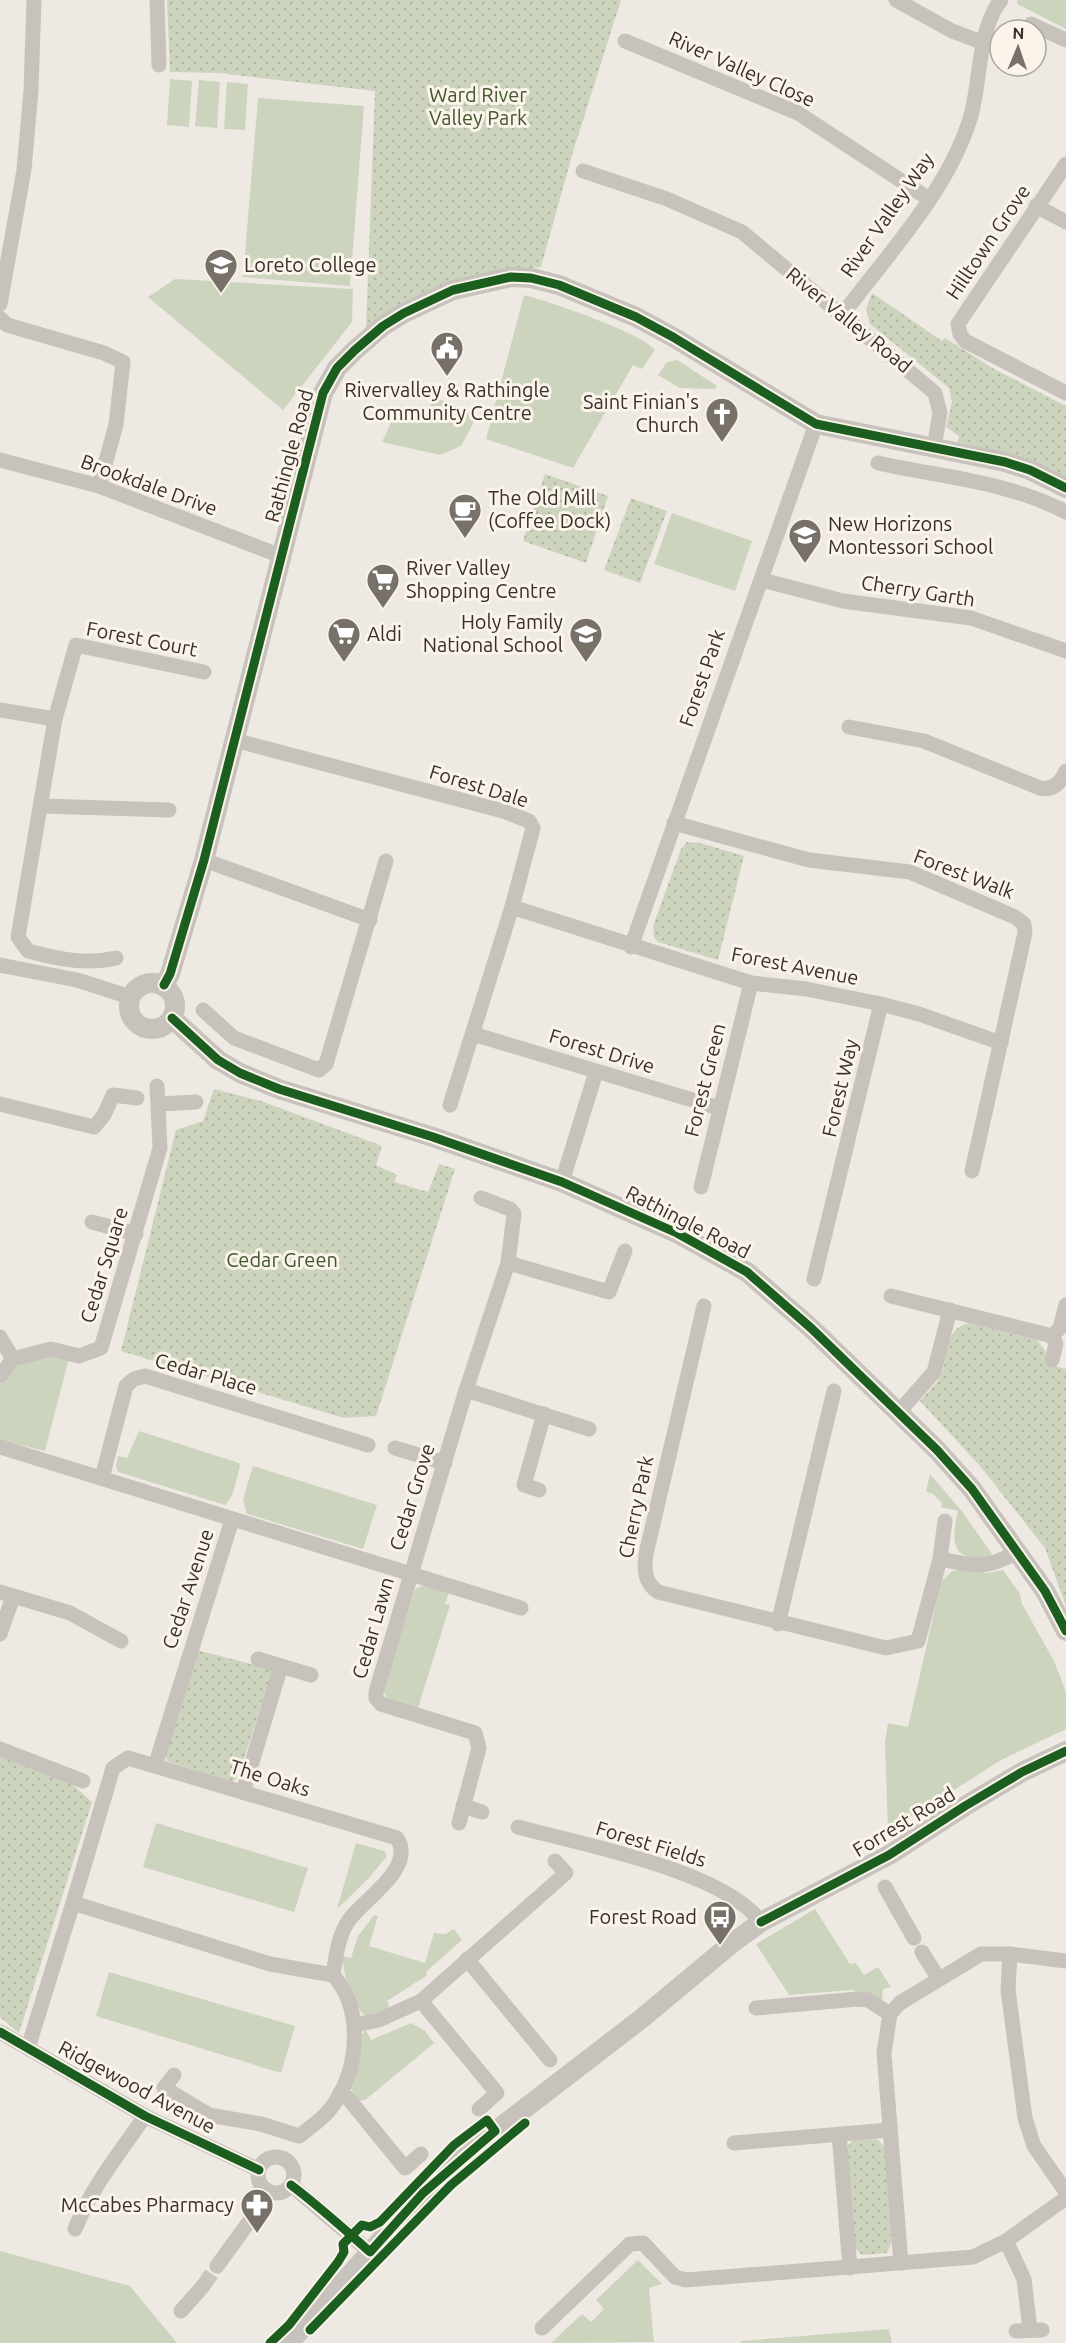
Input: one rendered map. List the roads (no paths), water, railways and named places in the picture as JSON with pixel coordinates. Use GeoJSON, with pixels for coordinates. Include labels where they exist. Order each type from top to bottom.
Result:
{"type":"FeatureCollection","features":[{"type":"Feature","properties":{"kind":"street"},"geometry":{"type":"LineString","coordinates":[[0,304],[24,170],[31,90],[34,0]]}},
{"type":"Feature","properties":{"kind":"street"},"geometry":{"type":"LineString","coordinates":[[157,0],[159,65]]}},
{"type":"Feature","properties":{"kind":"street"},"geometry":{"type":"LineString","coordinates":[[896,0],[952,31],[984,43]]}},
{"type":"Feature","properties":{"kind":"street","name":"River Valley Way"},"geometry":{"type":"LineString","coordinates":[[843,314],[929,199],[954,156],[970,118],[984,43],[1001,0]]}},
{"type":"Feature","properties":{"kind":"street"},"geometry":{"type":"LineString","coordinates":[[1048,32],[1066,40]]}},
{"type":"Feature","properties":{"kind":"street","name":"River Valley Close"},"geometry":{"type":"LineString","coordinates":[[625,41],[798,113],[929,199]]}},
{"type":"Feature","properties":{"kind":"street","name":"Hilltown Grove"},"geometry":{"type":"LineString","coordinates":[[1066,164],[958,324],[960,334],[966,341],[1066,393]]}},
{"type":"Feature","properties":{"kind":"street","name":"River Valley Road"},"geometry":{"type":"LineString","coordinates":[[584,171],[667,199],[742,232],[935,393],[940,413],[934,447]]}},
{"type":"Feature","properties":{"kind":"street"},"geometry":{"type":"LineString","coordinates":[[1036,206],[1066,222]]}},
{"type":"Feature","properties":{"kind":"street","name":"Rathingle Road"},"geometry":{"type":"LineString","coordinates":[[164,985],[170,974],[204,860],[323,393],[337,368],[383,327],[404,313],[453,290],[511,277],[538,279],[606,304],[673,337],[816,424],[934,447]]}},
{"type":"Feature","properties":{"kind":"street"},"geometry":{"type":"LineString","coordinates":[[0,318],[7,325],[104,353],[123,362],[116,425],[99,486]]}},
{"type":"Feature","properties":{"kind":"street","name":"Forest Park"},"geometry":{"type":"LineString","coordinates":[[631,947],[816,424]]}},
{"type":"Feature","properties":{"kind":"street"},"geometry":{"type":"LineString","coordinates":[[934,447],[1005,462],[1030,470],[1066,488]]}},
{"type":"Feature","properties":{"kind":"street","name":"Brookdale Drive"},"geometry":{"type":"LineString","coordinates":[[0,460],[99,486],[281,556]]}},
{"type":"Feature","properties":{"kind":"street"},"geometry":{"type":"LineString","coordinates":[[878,463],[1017,492],[1044,501],[1066,512]]}},
{"type":"Feature","properties":{"kind":"street","name":"Cherry Garth"},"geometry":{"type":"LineString","coordinates":[[762,580],[843,601],[971,618],[1066,651]]}},
{"type":"Feature","properties":{"kind":"street","name":"Forest Court"},"geometry":{"type":"LineString","coordinates":[[116,958],[95,963],[50,957],[28,951],[18,937],[55,719],[76,645],[204,672]]}},
{"type":"Feature","properties":{"kind":"street"},"geometry":{"type":"LineString","coordinates":[[0,710],[55,719]]}},
{"type":"Feature","properties":{"kind":"street"},"geometry":{"type":"LineString","coordinates":[[849,727],[924,741],[1037,788],[1052,788],[1059,783],[1066,771]]}},
{"type":"Feature","properties":{"kind":"street","name":"Forest Dale"},"geometry":{"type":"LineString","coordinates":[[234,740],[503,811],[529,821],[533,828],[533,837],[450,1105]]}},
{"type":"Feature","properties":{"kind":"street"},"geometry":{"type":"LineString","coordinates":[[42,806],[169,810]]}},
{"type":"Feature","properties":{"kind":"street","name":"Forest Walk"},"geometry":{"type":"LineString","coordinates":[[674,824],[800,858],[910,872],[1017,918],[1024,924],[1025,933],[972,1171]]}},
{"type":"Feature","properties":{"kind":"street"},"geometry":{"type":"LineString","coordinates":[[204,860],[370,920]]}},
{"type":"Feature","properties":{"kind":"street"},"geometry":{"type":"LineString","coordinates":[[204,1010],[234,1038],[319,1070],[326,1064],[386,861]]}},
{"type":"Feature","properties":{"kind":"street","name":"Forest Avenue"},"geometry":{"type":"LineString","coordinates":[[512,907],[751,984],[806,989],[881,1004],[919,1014],[1001,1043]]}},
{"type":"Feature","properties":{"kind":"street"},"geometry":{"type":"LineString","coordinates":[[0,965],[77,980],[130,997]]}},
{"type":"Feature","properties":{"kind":"street"},"geometry":{"type":"LineString","coordinates":[[148,982],[164,985],[173,996],[175,1004],[172,1018],[160,1028],[145,1028],[138,1024],[129,1012],[130,997],[140,985],[148,982]]}},
{"type":"Feature","properties":{"kind":"street","name":"Forest Green"},"geometry":{"type":"LineString","coordinates":[[701,1187],[751,984]]}},
{"type":"Feature","properties":{"kind":"street","name":"Forest Way"},"geometry":{"type":"LineString","coordinates":[[814,1279],[881,1004]]}},
{"type":"Feature","properties":{"kind":"street","name":"Rathingle Road"},"geometry":{"type":"LineString","coordinates":[[172,1018],[218,1060],[240,1073],[279,1089],[433,1137],[562,1182],[677,1233],[747,1272],[811,1328],[972,1489],[1045,1591],[1066,1631]]}},
{"type":"Feature","properties":{"kind":"street","name":"Forest Drive"},"geometry":{"type":"LineString","coordinates":[[473,1034],[719,1108]]}},
{"type":"Feature","properties":{"kind":"street"},"geometry":{"type":"LineString","coordinates":[[562,1182],[596,1072]]}},
{"type":"Feature","properties":{"kind":"street","name":"Cedar Square"},"geometry":{"type":"LineString","coordinates":[[13,1359],[51,1349],[79,1356],[101,1348],[160,1148],[158,1086]]}},
{"type":"Feature","properties":{"kind":"street"},"geometry":{"type":"LineString","coordinates":[[0,1104],[94,1127],[104,1115],[113,1095],[137,1098]]}},
{"type":"Feature","properties":{"kind":"street"},"geometry":{"type":"LineString","coordinates":[[159,1104],[196,1102]]}},
{"type":"Feature","properties":{"kind":"street","name":"Cedar Grove"},"geometry":{"type":"LineString","coordinates":[[481,1198],[510,1209],[514,1214],[508,1263],[466,1390],[411,1575],[521,1608]]}},
{"type":"Feature","properties":{"kind":"street"},"geometry":{"type":"LineString","coordinates":[[92,1222],[136,1234]]}},
{"type":"Feature","properties":{"kind":"street"},"geometry":{"type":"LineString","coordinates":[[508,1263],[609,1292],[625,1251]]}},
{"type":"Feature","properties":{"kind":"street"},"geometry":{"type":"LineString","coordinates":[[891,1296],[1052,1336],[1056,1344],[1052,1360]]}},
{"type":"Feature","properties":{"kind":"street"},"geometry":{"type":"LineString","coordinates":[[1052,1336],[1060,1328],[1066,1305]]}},
{"type":"Feature","properties":{"kind":"street","name":"Cherry Park"},"geometry":{"type":"LineString","coordinates":[[704,1306],[646,1554],[644,1572],[650,1587],[658,1592],[778,1624],[886,1648],[918,1641],[940,1559],[945,1521]]}},
{"type":"Feature","properties":{"kind":"street"},"geometry":{"type":"LineString","coordinates":[[898,1413],[934,1372],[950,1310]]}},
{"type":"Feature","properties":{"kind":"street"},"geometry":{"type":"LineString","coordinates":[[0,1337],[13,1359],[0,1376]]}},
{"type":"Feature","properties":{"kind":"street","name":"Cedar Place"},"geometry":{"type":"LineString","coordinates":[[102,1478],[126,1386],[134,1379],[145,1376],[368,1445]]}},
{"type":"Feature","properties":{"kind":"street"},"geometry":{"type":"LineString","coordinates":[[466,1390],[589,1429]]}},
{"type":"Feature","properties":{"kind":"street"},"geometry":{"type":"LineString","coordinates":[[778,1624],[834,1390]]}},
{"type":"Feature","properties":{"kind":"street"},"geometry":{"type":"LineString","coordinates":[[539,1490],[524,1485],[544,1414]]}},
{"type":"Feature","properties":{"kind":"street","name":"Cedar Avenue"},"geometry":{"type":"LineString","coordinates":[[0,1447],[232,1520],[155,1766]]}},
{"type":"Feature","properties":{"kind":"street"},"geometry":{"type":"LineString","coordinates":[[395,1448],[444,1463]]}},
{"type":"Feature","properties":{"kind":"street","name":"Cedar Lawn"},"geometry":{"type":"LineString","coordinates":[[232,1520],[411,1575],[376,1698],[381,1704],[475,1733],[479,1740],[479,1748],[459,1823]]}},
{"type":"Feature","properties":{"kind":"street"},"geometry":{"type":"LineString","coordinates":[[940,1559],[985,1566],[1018,1552]]}},
{"type":"Feature","properties":{"kind":"street"},"geometry":{"type":"LineString","coordinates":[[0,1634],[7,1595],[70,1613],[121,1641]]}},
{"type":"Feature","properties":{"kind":"street"},"geometry":{"type":"LineString","coordinates":[[258,1659],[312,1675]]}},
{"type":"Feature","properties":{"kind":"street"},"geometry":{"type":"LineString","coordinates":[[243,1792],[282,1666]]}},
{"type":"Feature","properties":{"kind":"street"},"geometry":{"type":"LineString","coordinates":[[0,1749],[83,1781]]}},
{"type":"Feature","properties":{"kind":"street","name":"Forrest Road"},"geometry":{"type":"LineString","coordinates":[[289,2343],[423,2193],[458,2160],[761,1922],[889,1856],[1022,1772],[1066,1751]]}},
{"type":"Feature","properties":{"kind":"street","name":"The Oaks"},"geometry":{"type":"LineString","coordinates":[[28,2048],[113,1768],[128,1758],[397,1838],[402,1846],[403,1855],[388,1880],[348,1922],[337,1948],[333,1974]]}},
{"type":"Feature","properties":{"kind":"street"},"geometry":{"type":"LineString","coordinates":[[464,1806],[482,1812]]}},
{"type":"Feature","properties":{"kind":"street","name":"Forest Fields"},"geometry":{"type":"LineString","coordinates":[[518,1827],[670,1869],[732,1897],[751,1910],[761,1922]]}},
{"type":"Feature","properties":{"kind":"street"},"geometry":{"type":"LineString","coordinates":[[355,2025],[379,2020],[421,2001],[566,1873],[555,1861]]}},
{"type":"Feature","properties":{"kind":"street"},"geometry":{"type":"LineString","coordinates":[[885,1887],[914,1938]]}},
{"type":"Feature","properties":{"kind":"street"},"geometry":{"type":"LineString","coordinates":[[73,1903],[270,1964],[333,1974],[349,1997],[355,2025],[352,2054],[340,2093],[323,2116],[299,2136],[284,2160]]}},
{"type":"Feature","properties":{"kind":"street"},"geometry":{"type":"LineString","coordinates":[[922,1952],[938,1978]]}},
{"type":"Feature","properties":{"kind":"street"},"geometry":{"type":"LineString","coordinates":[[900,2263],[884,2053],[890,2014],[900,2002],[981,1954],[1010,1954],[1066,1961]]}},
{"type":"Feature","properties":{"kind":"street"},"geometry":{"type":"LineString","coordinates":[[1010,1954],[1008,1990],[1025,2118],[1034,2146],[1066,2192]]}},
{"type":"Feature","properties":{"kind":"street"},"geometry":{"type":"LineString","coordinates":[[467,1959],[550,2060]]}},
{"type":"Feature","properties":{"kind":"street"},"geometry":{"type":"LineString","coordinates":[[756,2008],[779,1999],[858,1999],[868,2000],[890,2014]]}},
{"type":"Feature","properties":{"kind":"street"},"geometry":{"type":"LineString","coordinates":[[421,2001],[497,2093],[479,2109]]}},
{"type":"Feature","properties":{"kind":"street","name":"Ridgewood Avenue"},"geometry":{"type":"LineString","coordinates":[[0,2032],[145,2116],[259,2170]]}},
{"type":"Feature","properties":{"kind":"street"},"geometry":{"type":"LineString","coordinates":[[174,2075],[164,2088],[209,2115],[261,2124],[299,2136]]}},
{"type":"Feature","properties":{"kind":"street"},"geometry":{"type":"LineString","coordinates":[[340,2093],[347,2097],[405,2168],[421,2154]]}},
{"type":"Feature","properties":{"kind":"street"},"geometry":{"type":"LineString","coordinates":[[75,2229],[86,2200],[145,2116]]}},
{"type":"Feature","properties":{"kind":"street"},"geometry":{"type":"LineString","coordinates":[[734,2143],[889,2130]]}},
{"type":"Feature","properties":{"kind":"street"},"geometry":{"type":"LineString","coordinates":[[839,2134],[850,2268]]}},
{"type":"Feature","properties":{"kind":"street"},"geometry":{"type":"LineString","coordinates":[[270,2159],[284,2160],[293,2170],[291,2185],[280,2193],[267,2190],[259,2179],[259,2170],[270,2159]]}},
{"type":"Feature","properties":{"kind":"street"},"geometry":{"type":"LineString","coordinates":[[291,2185],[370,2252]]}},
{"type":"Feature","properties":{"kind":"street"},"geometry":{"type":"LineString","coordinates":[[217,2266],[262,2204],[267,2190]]}},
{"type":"Feature","properties":{"kind":"street"},"geometry":{"type":"LineString","coordinates":[[542,2328],[630,2244],[635,2242],[643,2243],[681,2280],[973,2257],[1006,2241],[1066,2198]]}},
{"type":"Feature","properties":{"kind":"street"},"geometry":{"type":"LineString","coordinates":[[1006,2241],[1024,2279],[1030,2330]]}},
{"type":"Feature","properties":{"kind":"street"},"geometry":{"type":"LineString","coordinates":[[181,2311],[203,2286]]}},
{"type":"Feature","properties":{"kind":"tunnel"},"geometry":{"type":"LineString","coordinates":[[203,2286],[217,2266]]}},
{"type":"Feature","properties":{"kind":"place","name":"Loreto College"},"geometry":{"type":"Point","coordinates":[221,294]}},
{"type":"Feature","properties":{"kind":"place","name":"Rivervalley & Rathingle Community Centre"},"geometry":{"type":"Point","coordinates":[447,377]}},
{"type":"Feature","properties":{"kind":"place","name":"Saint Finian's Church"},"geometry":{"type":"Point","coordinates":[722,443]}},
{"type":"Feature","properties":{"kind":"place","name":"The Old Mill (Coffee Dock)"},"geometry":{"type":"Point","coordinates":[465,539]}},
{"type":"Feature","properties":{"kind":"place","name":"New Horizons Montessori School"},"geometry":{"type":"Point","coordinates":[805,564]}},
{"type":"Feature","properties":{"kind":"place","name":"River Valley Shopping Centre"},"geometry":{"type":"Point","coordinates":[383,609]}},
{"type":"Feature","properties":{"kind":"place","name":"Aldi"},"geometry":{"type":"Point","coordinates":[344,663]}},
{"type":"Feature","properties":{"kind":"place","name":"Holy Family National School"},"geometry":{"type":"Point","coordinates":[586,663]}},
{"type":"Feature","properties":{"kind":"place","name":"Forest Road"},"geometry":{"type":"Point","coordinates":[720,1946]}},
{"type":"Feature","properties":{"kind":"place","name":"McCabes Pharmacy"},"geometry":{"type":"Point","coordinates":[257,2234]}},
{"type":"Feature","properties":{"kind":"park label","name":"Ward River Valley Park"},"geometry":{"type":"Point","coordinates":[478,106]}},
{"type":"Feature","properties":{"kind":"park label","name":"Cedar Green"},"geometry":{"type":"Point","coordinates":[282,1260]}}]}
